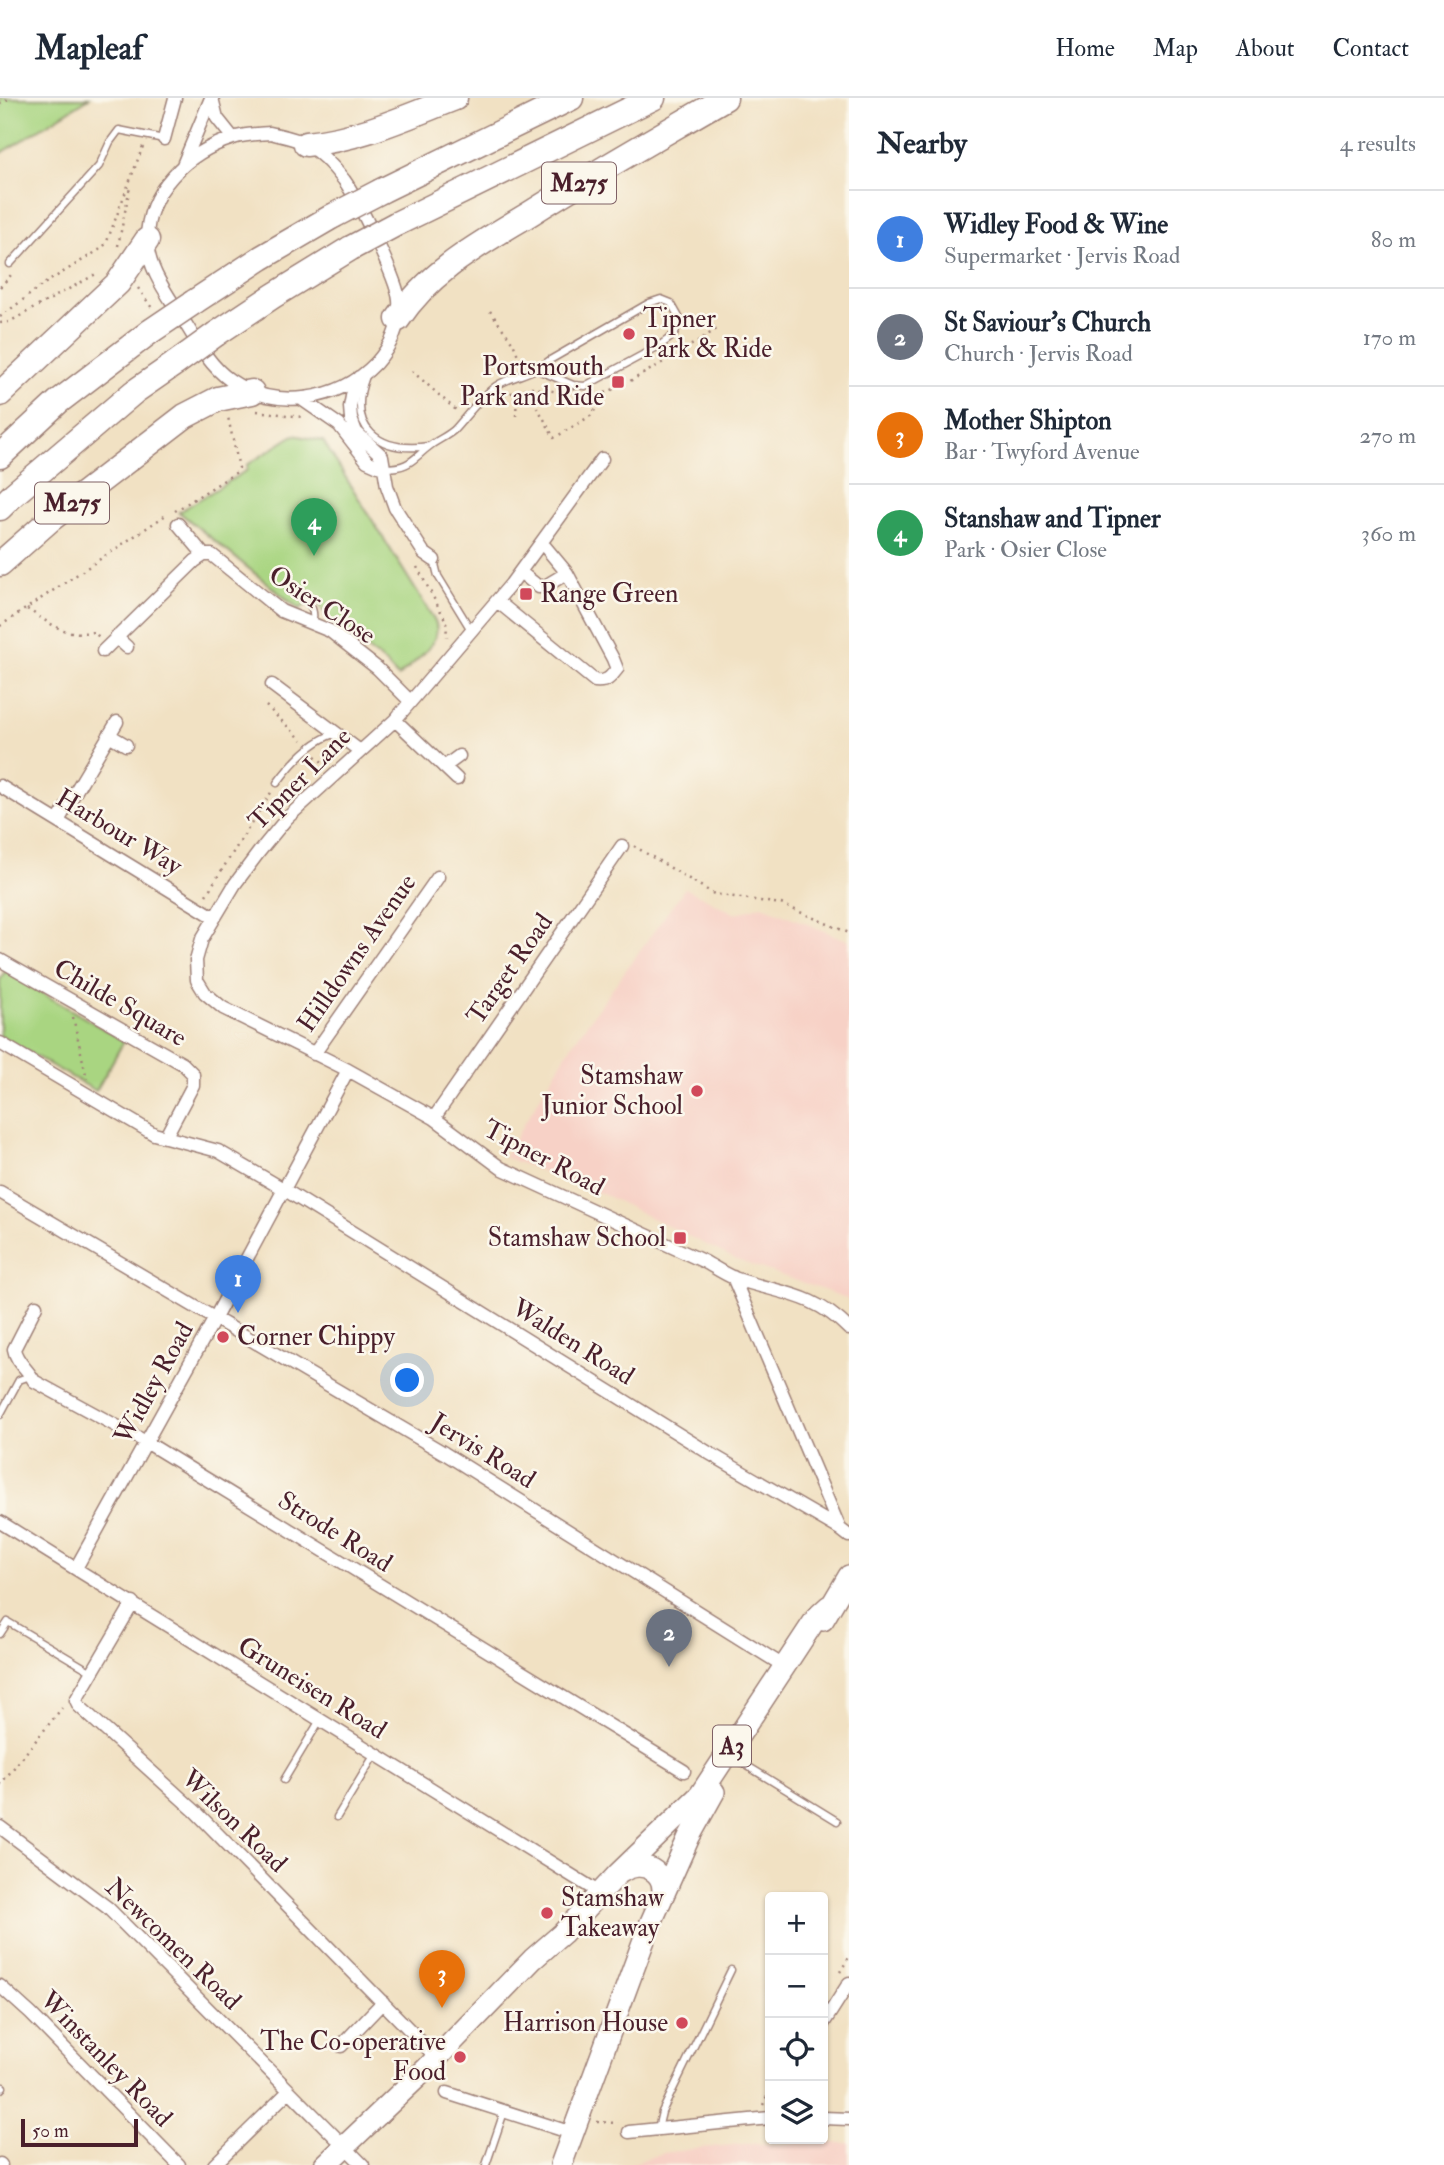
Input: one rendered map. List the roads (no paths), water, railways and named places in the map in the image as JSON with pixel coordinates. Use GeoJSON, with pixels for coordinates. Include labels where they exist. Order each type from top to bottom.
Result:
{"type":"FeatureCollection","features":[{"type":"Feature","properties":{"kind":"highway"},"geometry":{"type":"LineString","coordinates":[[306,144],[362,135],[455,98]]}},
{"type":"Feature","properties":{"kind":"highway"},"geometry":{"type":"LineString","coordinates":[[0,456],[58,402],[152,331],[261,258],[332,216],[571,98]]}},
{"type":"Feature","properties":{"kind":"highway","name":"M275"},"geometry":{"type":"LineString","coordinates":[[0,508],[134,392],[273,296],[396,224],[653,98]]}},
{"type":"Feature","properties":{"kind":"highway","name":"M275"},"geometry":{"type":"LineString","coordinates":[[398,319],[424,285],[474,248],[580,182],[725,98]]}},
{"type":"Feature","properties":{"kind":"highway"},"geometry":{"type":"LineString","coordinates":[[0,394],[118,283],[147,240]]}},
{"type":"Feature","properties":{"kind":"highway","name":"M275"},"geometry":{"type":"LineString","coordinates":[[0,564],[51,519],[185,416],[218,400],[253,401]]}},
{"type":"Feature","properties":{"kind":"main road","name":"A3"},"geometry":{"type":"LineString","coordinates":[[325,2165],[437,2058],[699,1795],[818,1630],[829,1606],[849,1576]]}},
{"type":"Feature","properties":{"kind":"main road","name":"A3"},"geometry":{"type":"LineString","coordinates":[[561,2165],[624,1989],[662,1897],[701,1816],[788,1669]]}},
{"type":"Feature","properties":{"kind":"main road"},"geometry":{"type":"LineString","coordinates":[[619,1873],[636,1866],[652,1869],[659,1874],[663,1883],[662,1897]]}},
{"type":"Feature","properties":{"kind":"street"},"geometry":{"type":"LineString","coordinates":[[164,139],[175,98]]}},
{"type":"Feature","properties":{"kind":"street"},"geometry":{"type":"LineString","coordinates":[[211,98],[217,118],[233,138]]}},
{"type":"Feature","properties":{"kind":"street"},"geometry":{"type":"LineString","coordinates":[[211,98],[183,165],[162,189],[152,210],[147,240],[156,275],[213,363],[253,401],[276,398],[303,400],[322,396],[364,374]]}},
{"type":"Feature","properties":{"kind":"street"},"geometry":{"type":"LineString","coordinates":[[183,165],[233,138],[270,134],[290,137],[306,144],[332,165],[346,183],[396,282],[399,301],[394,337],[353,391],[351,419],[356,432],[382,456],[387,486],[395,508],[424,553],[434,560]]}},
{"type":"Feature","properties":{"kind":"street"},"geometry":{"type":"LineString","coordinates":[[303,400],[339,425],[368,461],[383,468]]}},
{"type":"Feature","properties":{"kind":"street","name":"Tipner Lane"},"geometry":{"type":"LineString","coordinates":[[197,980],[196,960],[199,950],[214,917],[234,884],[287,818],[395,720],[520,572],[602,459]]}},
{"type":"Feature","properties":{"kind":"street","name":"Osier Close"},"geometry":{"type":"LineString","coordinates":[[178,524],[204,555],[212,555],[281,611],[330,631],[377,668],[410,701]]}},
{"type":"Feature","properties":{"kind":"street"},"geometry":{"type":"LineString","coordinates":[[497,601],[595,681],[605,682],[617,669],[567,573],[542,543]]}},
{"type":"Feature","properties":{"kind":"street"},"geometry":{"type":"LineString","coordinates":[[103,651],[204,555]]}},
{"type":"Feature","properties":{"kind":"street"},"geometry":{"type":"LineString","coordinates":[[520,572],[539,587],[547,586],[567,573]]}},
{"type":"Feature","properties":{"kind":"street"},"geometry":{"type":"LineString","coordinates":[[116,637],[127,647]]}},
{"type":"Feature","properties":{"kind":"street"},"geometry":{"type":"LineString","coordinates":[[272,685],[360,751]]}},
{"type":"Feature","properties":{"kind":"street"},"geometry":{"type":"LineString","coordinates":[[395,720],[457,779]]}},
{"type":"Feature","properties":{"kind":"street"},"geometry":{"type":"LineString","coordinates":[[58,821],[117,722]]}},
{"type":"Feature","properties":{"kind":"street"},"geometry":{"type":"LineString","coordinates":[[109,735],[126,745]]}},
{"type":"Feature","properties":{"kind":"street"},"geometry":{"type":"LineString","coordinates":[[444,767],[459,756]]}},
{"type":"Feature","properties":{"kind":"street","name":"Harbour Way"},"geometry":{"type":"LineString","coordinates":[[0,786],[214,917]]}},
{"type":"Feature","properties":{"kind":"street","name":"Target Road"},"geometry":{"type":"LineString","coordinates":[[434,1118],[622,846]]}},
{"type":"Feature","properties":{"kind":"street","name":"Hilldowns Avenue"},"geometry":{"type":"LineString","coordinates":[[314,1054],[438,877]]}},
{"type":"Feature","properties":{"kind":"street","name":"Childe Square"},"geometry":{"type":"LineString","coordinates":[[0,960],[183,1064],[193,1074],[193,1086],[166,1136]]}},
{"type":"Feature","properties":{"kind":"street","name":"Tipner Road"},"geometry":{"type":"LineString","coordinates":[[197,980],[205,993],[223,1009],[348,1070],[434,1118],[501,1168],[733,1277],[799,1296],[822,1306],[849,1329]]}},
{"type":"Feature","properties":{"kind":"street"},"geometry":{"type":"LineString","coordinates":[[0,1043],[153,1134],[218,1151],[285,1190]]}},
{"type":"Feature","properties":{"kind":"street","name":"Widley Road"},"geometry":{"type":"LineString","coordinates":[[76,1568],[285,1190],[348,1070]]}},
{"type":"Feature","properties":{"kind":"street","name":"Walden Road"},"geometry":{"type":"LineString","coordinates":[[285,1190],[709,1453],[845,1533]]}},
{"type":"Feature","properties":{"kind":"street","name":"Jervis Road"},"geometry":{"type":"LineString","coordinates":[[0,1192],[444,1453],[788,1669]]}},
{"type":"Feature","properties":{"kind":"street"},"geometry":{"type":"LineString","coordinates":[[733,1277],[845,1533]]}},
{"type":"Feature","properties":{"kind":"street"},"geometry":{"type":"LineString","coordinates":[[21,1363],[15,1356],[15,1344],[36,1306]]}},
{"type":"Feature","properties":{"kind":"street"},"geometry":{"type":"LineString","coordinates":[[0,1351],[21,1363]]}},
{"type":"Feature","properties":{"kind":"street","name":"Strode Road"},"geometry":{"type":"LineString","coordinates":[[21,1363],[34,1381],[146,1442],[684,1771]]}},
{"type":"Feature","properties":{"kind":"street","name":"Gruneisen Road"},"geometry":{"type":"LineString","coordinates":[[0,1522],[600,1893]]}},
{"type":"Feature","properties":{"kind":"street","name":"Wilson Road"},"geometry":{"type":"LineString","coordinates":[[133,1603],[76,1700],[79,1706],[195,1812],[437,2058]]}},
{"type":"Feature","properties":{"kind":"street","name":"Newcomen Road"},"geometry":{"type":"LineString","coordinates":[[0,1827],[108,1908],[363,2165]]}},
{"type":"Feature","properties":{"kind":"street"},"geometry":{"type":"LineString","coordinates":[[827,2018],[849,1983]]}},
{"type":"Feature","properties":{"kind":"street","name":"Winstanley Road"},"geometry":{"type":"LineString","coordinates":[[0,1986],[38,2020],[179,2165]]}},
{"type":"Feature","properties":{"kind":"street"},"geometry":{"type":"LineString","coordinates":[[341,2046],[383,2002]]}},
{"type":"Feature","properties":{"kind":"street"},"geometry":{"type":"LineString","coordinates":[[214,2165],[288,2092]]}},
{"type":"Feature","properties":{"kind":"street"},"geometry":{"type":"LineString","coordinates":[[447,2093],[572,2133]]}},
{"type":"Feature","properties":{"kind":"street"},"geometry":{"type":"LineString","coordinates":[[629,2132],[765,2118]]}},
{"type":"Feature","properties":{"kind":"street"},"geometry":{"type":"LineString","coordinates":[[828,2118],[849,2119]]}},
{"type":"Feature","properties":{"kind":"lane"},"geometry":{"type":"LineString","coordinates":[[10,264],[99,166],[110,142],[120,130],[164,139]]}},
{"type":"Feature","properties":{"kind":"lane"},"geometry":{"type":"LineString","coordinates":[[383,468],[398,468],[418,459],[429,446],[452,431],[495,387],[526,372],[538,370],[550,360],[649,303],[661,299],[671,303],[680,319],[674,335],[659,346],[585,386],[572,386],[538,370]]}},
{"type":"Feature","properties":{"kind":"lane"},"geometry":{"type":"LineString","coordinates":[[364,374],[360,404],[369,430],[379,440],[394,447],[410,449],[429,446]]}},
{"type":"Feature","properties":{"kind":"lane"},"geometry":{"type":"LineString","coordinates":[[434,560],[438,576],[471,630]]}},
{"type":"Feature","properties":{"kind":"lane"},"geometry":{"type":"LineString","coordinates":[[295,590],[313,608],[315,615],[312,623]]}},
{"type":"Feature","properties":{"kind":"lane"},"geometry":{"type":"LineString","coordinates":[[277,783],[310,749],[325,737],[336,733]]}},
{"type":"Feature","properties":{"kind":"lane"},"geometry":{"type":"LineString","coordinates":[[0,1415],[19,1380],[32,1375]]}},
{"type":"Feature","properties":{"kind":"lane"},"geometry":{"type":"LineString","coordinates":[[0,1634],[8,1622],[92,1672]]}},
{"type":"Feature","properties":{"kind":"lane"},"geometry":{"type":"LineString","coordinates":[[284,1780],[320,1720]]}},
{"type":"Feature","properties":{"kind":"lane"},"geometry":{"type":"LineString","coordinates":[[337,1817],[375,1754]]}},
{"type":"Feature","properties":{"kind":"lane"},"geometry":{"type":"LineString","coordinates":[[736,1759],[837,1821]]}},
{"type":"Feature","properties":{"kind":"lane"},"geometry":{"type":"LineString","coordinates":[[658,2129],[662,2112],[731,1970]]}},
{"type":"Feature","properties":{"kind":"lane"},"geometry":{"type":"LineString","coordinates":[[486,2165],[505,2112]]}},
{"type":"Feature","properties":{"kind":"place","name":"Tipner Park & Ride"},"geometry":{"type":"Point","coordinates":[629,334]}},
{"type":"Feature","properties":{"kind":"place","name":"Portsmouth Park and Ride"},"geometry":{"type":"Point","coordinates":[618,382]}},
{"type":"Feature","properties":{"kind":"place","name":"Stanshaw and Tipner"},"geometry":{"type":"Point","coordinates":[314,556]}},
{"type":"Feature","properties":{"kind":"place","name":"Range Green"},"geometry":{"type":"Point","coordinates":[526,594]}},
{"type":"Feature","properties":{"kind":"place","name":"Stamshaw Junior School"},"geometry":{"type":"Point","coordinates":[697,1091]}},
{"type":"Feature","properties":{"kind":"place","name":"Stamshaw School"},"geometry":{"type":"Point","coordinates":[680,1238]}},
{"type":"Feature","properties":{"kind":"place","name":"Widley Food & Wine"},"geometry":{"type":"Point","coordinates":[238,1313]}},
{"type":"Feature","properties":{"kind":"place","name":"Corner Chippy"},"geometry":{"type":"Point","coordinates":[223,1337]}},
{"type":"Feature","properties":{"kind":"place","name":"St Saviour's Church"},"geometry":{"type":"Point","coordinates":[669,1667]}},
{"type":"Feature","properties":{"kind":"place","name":"Stamshaw Takeaway"},"geometry":{"type":"Point","coordinates":[547,1913]}},
{"type":"Feature","properties":{"kind":"place","name":"Mother Shipton"},"geometry":{"type":"Point","coordinates":[442,2008]}},
{"type":"Feature","properties":{"kind":"place","name":"Harrison House"},"geometry":{"type":"Point","coordinates":[682,2023]}},
{"type":"Feature","properties":{"kind":"place","name":"The Co-operative Food"},"geometry":{"type":"Point","coordinates":[460,2057]}}]}
